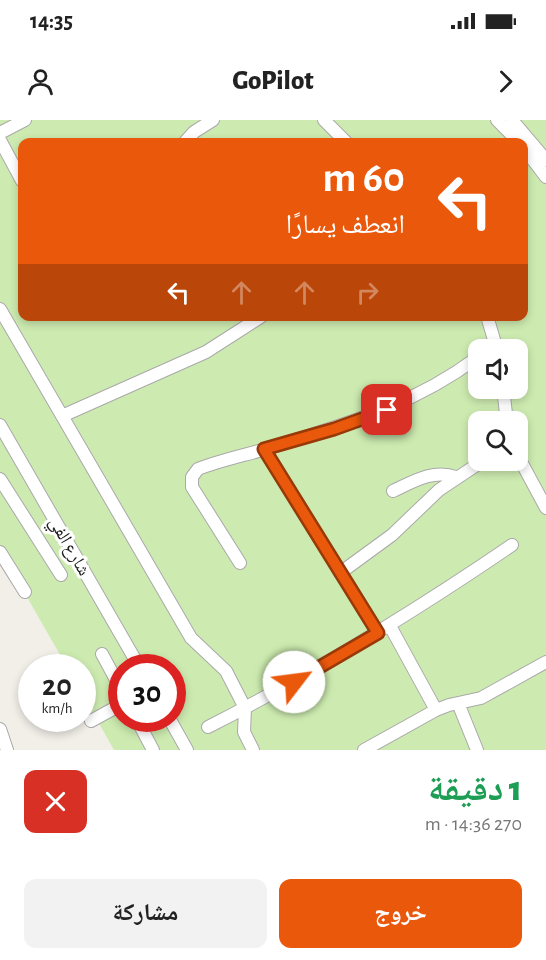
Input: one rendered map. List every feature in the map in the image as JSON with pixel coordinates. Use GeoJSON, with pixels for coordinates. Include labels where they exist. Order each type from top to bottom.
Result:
{"type":"FeatureCollection","features":[{"type":"Feature","properties":{"kind":"street"},"geometry":{"type":"LineString","coordinates":[[0,134],[25,120]]}},
{"type":"Feature","properties":{"kind":"street"},"geometry":{"type":"LineString","coordinates":[[189,138],[213,120]]}},
{"type":"Feature","properties":{"kind":"street"},"geometry":{"type":"LineString","coordinates":[[324,120],[342,138]]}},
{"type":"Feature","properties":{"kind":"street"},"geometry":{"type":"LineString","coordinates":[[497,120],[515,138]]}},
{"type":"Feature","properties":{"kind":"street"},"geometry":{"type":"LineString","coordinates":[[512,120],[527,138]]}},
{"type":"Feature","properties":{"kind":"street"},"geometry":{"type":"LineString","coordinates":[[528,139],[546,160]]}},
{"type":"Feature","properties":{"kind":"street"},"geometry":{"type":"LineString","coordinates":[[0,140],[18,174]]}},
{"type":"Feature","properties":{"kind":"street"},"geometry":{"type":"LineString","coordinates":[[528,153],[546,177]]}},
{"type":"Feature","properties":{"kind":"street"},"geometry":{"type":"LineString","coordinates":[[0,309],[191,638],[202,651],[222,665],[244,708],[244,732],[254,750]]}},
{"type":"Feature","properties":{"kind":"street"},"geometry":{"type":"LineString","coordinates":[[62,416],[181,365],[230,339],[255,321]]}},
{"type":"Feature","properties":{"kind":"street"},"geometry":{"type":"LineString","coordinates":[[488,321],[491,339]]}},
{"type":"Feature","properties":{"kind":"street"},"geometry":{"type":"LineString","coordinates":[[240,563],[194,492],[192,477],[194,472],[203,467],[334,429],[387,410],[435,386],[468,364]]}},
{"type":"Feature","properties":{"kind":"street","name":"شارع الفي"},"geometry":{"type":"LineString","coordinates":[[0,424],[132,654]]}},
{"type":"Feature","properties":{"kind":"street"},"geometry":{"type":"LineString","coordinates":[[264,449],[378,633]]}},
{"type":"Feature","properties":{"kind":"street"},"geometry":{"type":"LineString","coordinates":[[340,573],[375,549],[431,498],[468,470]]}},
{"type":"Feature","properties":{"kind":"street"},"geometry":{"type":"LineString","coordinates":[[526,471],[546,508]]}},
{"type":"Feature","properties":{"kind":"street"},"geometry":{"type":"LineString","coordinates":[[393,491],[432,474],[449,474],[456,477]]}},
{"type":"Feature","properties":{"kind":"street"},"geometry":{"type":"LineString","coordinates":[[0,479],[61,576]]}},
{"type":"Feature","properties":{"kind":"street"},"geometry":{"type":"LineString","coordinates":[[208,727],[390,626],[512,545]]}},
{"type":"Feature","properties":{"kind":"street"},"geometry":{"type":"LineString","coordinates":[[0,552],[25,592]]}},
{"type":"Feature","properties":{"kind":"street"},"geometry":{"type":"LineString","coordinates":[[390,626],[436,710]]}},
{"type":"Feature","properties":{"kind":"street"},"geometry":{"type":"LineString","coordinates":[[102,654],[108,665]]}},
{"type":"Feature","properties":{"kind":"street"},"geometry":{"type":"LineString","coordinates":[[364,750],[436,710],[481,698],[546,662]]}},
{"type":"Feature","properties":{"kind":"street"},"geometry":{"type":"LineString","coordinates":[[458,703],[477,750]]}},
{"type":"Feature","properties":{"kind":"street"},"geometry":{"type":"LineString","coordinates":[[0,729],[7,750]]}},
{"type":"Feature","properties":{"kind":"street"},"geometry":{"type":"LineString","coordinates":[[143,732],[153,750]]}},
{"type":"Feature","properties":{"kind":"street"},"geometry":{"type":"LineString","coordinates":[[177,732],[188,750]]}},
{"type":"Feature","properties":{"kind":"green space"},"geometry":{"type":"Polygon","coordinates":[[[0,120],[546,120],[546,750],[114,750],[96,718],[96,654],[60,654],[0,550],[0,120]]]}},
{"type":"Feature","properties":{"kind":"route"},"geometry":{"type":"LineString","coordinates":[[294,682],[378,633],[264,449],[334,429],[387,410]]}}]}
